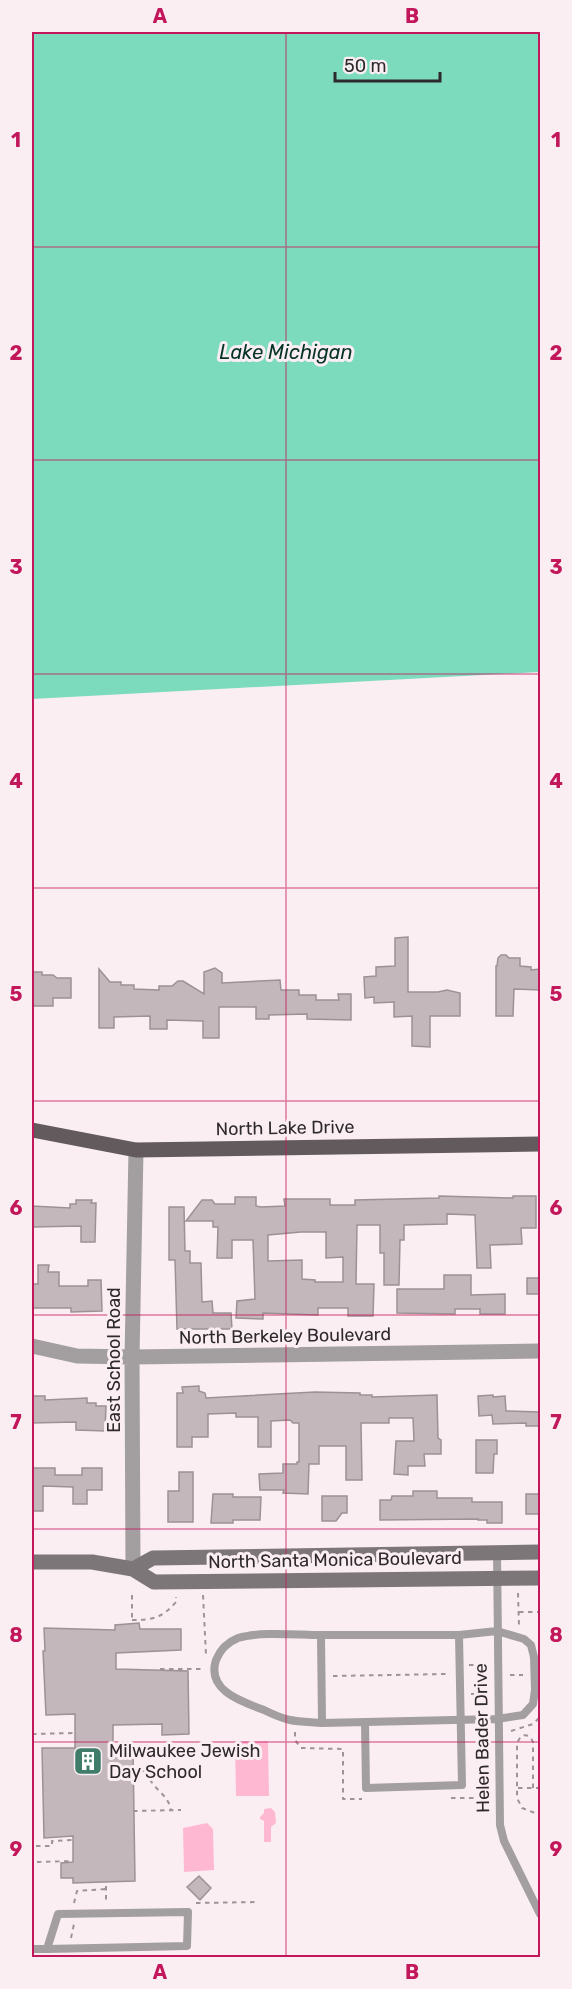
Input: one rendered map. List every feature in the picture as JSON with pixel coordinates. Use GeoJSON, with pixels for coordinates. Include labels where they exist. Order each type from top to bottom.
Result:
{"type":"FeatureCollection","features":[{"type":"Feature","properties":{"kind":"main road","name":"North Lake Drive"},"geometry":{"type":"LineString","coordinates":[[32,1130],[136,1150],[540,1144]]}},
{"type":"Feature","properties":{"kind":"street","name":"East School Road"},"geometry":{"type":"LineString","coordinates":[[133,1569],[132,1358],[136,1150]]}},
{"type":"Feature","properties":{"kind":"street","name":"North Berkeley Boulevard"},"geometry":{"type":"LineString","coordinates":[[32,1346],[77,1356],[132,1358],[540,1352]]}},
{"type":"Feature","properties":{"kind":"street","name":"North Santa Monica Boulevard"},"geometry":{"type":"LineString","coordinates":[[133,1569],[153,1558],[540,1552]]}},
{"type":"Feature","properties":{"kind":"street","name":"North Santa Monica Boulevard"},"geometry":{"type":"LineString","coordinates":[[32,1562],[92,1562],[133,1569],[154,1582],[540,1578]]}},
{"type":"Feature","properties":{"kind":"lane","name":"Helen Bader Drive"},"geometry":{"type":"LineString","coordinates":[[497,1552],[500,1825],[504,1841],[540,1914]]}},
{"type":"Feature","properties":{"kind":"lane"},"geometry":{"type":"LineString","coordinates":[[497,1631],[524,1639],[531,1645],[534,1657],[535,1690],[533,1704],[523,1715],[498,1719],[322,1723],[289,1720],[236,1700],[224,1691],[217,1680],[214,1667],[226,1645],[238,1638],[256,1635],[459,1635],[497,1631]]}},
{"type":"Feature","properties":{"kind":"lane"},"geometry":{"type":"LineString","coordinates":[[321,1635],[322,1723]]}},
{"type":"Feature","properties":{"kind":"lane"},"geometry":{"type":"LineString","coordinates":[[365,1722],[366,1788],[462,1785],[459,1635]]}},
{"type":"Feature","properties":{"kind":"lane"},"geometry":{"type":"LineString","coordinates":[[32,1949],[47,1949],[68,1948],[187,1946],[188,1912],[58,1914],[47,1949]]}},
{"type":"Feature","properties":{"kind":"path"},"geometry":{"type":"LineString","coordinates":[[518,1590],[518,1625],[528,1628]]}},
{"type":"Feature","properties":{"kind":"path"},"geometry":{"type":"LineString","coordinates":[[203,1594],[206,1658]]}},
{"type":"Feature","properties":{"kind":"path"},"geometry":{"type":"LineString","coordinates":[[132,1595],[133,1620],[150,1619],[165,1614],[176,1602],[176,1595]]}},
{"type":"Feature","properties":{"kind":"path"},"geometry":{"type":"LineString","coordinates":[[518,1612],[540,1612]]}},
{"type":"Feature","properties":{"kind":"path"},"geometry":{"type":"LineString","coordinates":[[477,1665],[484,1665],[484,1694],[477,1694]]}},
{"type":"Feature","properties":{"kind":"path"},"geometry":{"type":"LineString","coordinates":[[160,1669],[205,1669]]}},
{"type":"Feature","properties":{"kind":"path"},"geometry":{"type":"LineString","coordinates":[[322,1676],[459,1674]]}},
{"type":"Feature","properties":{"kind":"path"},"geometry":{"type":"LineString","coordinates":[[502,1675],[529,1674]]}},
{"type":"Feature","properties":{"kind":"path"},"geometry":{"type":"LineString","coordinates":[[32,1734],[75,1733]]}},
{"type":"Feature","properties":{"kind":"path"},"geometry":{"type":"LineString","coordinates":[[533,1788],[533,1742],[529,1736],[525,1735],[518,1739],[517,1743],[517,1798],[522,1808],[540,1815]]}},
{"type":"Feature","properties":{"kind":"path"},"geometry":{"type":"LineString","coordinates":[[147,1771],[150,1784],[167,1799],[171,1811]]}},
{"type":"Feature","properties":{"kind":"path"},"geometry":{"type":"LineString","coordinates":[[133,1772],[180,1771]]}},
{"type":"Feature","properties":{"kind":"path"},"geometry":{"type":"LineString","coordinates":[[518,1788],[540,1788]]}},
{"type":"Feature","properties":{"kind":"path"},"geometry":{"type":"LineString","coordinates":[[133,1811],[181,1810]]}},
{"type":"Feature","properties":{"kind":"path"},"geometry":{"type":"LineString","coordinates":[[36,1846],[52,1846],[52,1840],[73,1840]]}},
{"type":"Feature","properties":{"kind":"path"},"geometry":{"type":"LineString","coordinates":[[37,1862],[73,1861]]}},
{"type":"Feature","properties":{"kind":"path"},"geometry":{"type":"LineString","coordinates":[[68,1948],[74,1926],[74,1897],[77,1891],[106,1888],[106,1904]]}},
{"type":"Feature","properties":{"kind":"path"},"geometry":{"type":"LineString","coordinates":[[195,1903],[258,1902]]}},
{"type":"Feature","properties":{"kind":"shaded area"},"geometry":{"type":"Polygon","coordinates":[[[268,1741],[269,1796],[236,1796],[235,1742],[268,1741]]]}},
{"type":"Feature","properties":{"kind":"shaded area"},"geometry":{"type":"Polygon","coordinates":[[[271,1808],[275,1812],[276,1823],[271,1827],[271,1842],[264,1842],[264,1821],[260,1817],[264,1809],[271,1808]]]}},
{"type":"Feature","properties":{"kind":"shaded area"},"geometry":{"type":"Polygon","coordinates":[[[207,1823],[213,1829],[214,1870],[184,1872],[183,1828],[207,1823]]]}},
{"type":"Feature","properties":{"kind":"water","name":"Lake Michigan"},"geometry":{"type":"Polygon","coordinates":[[[32,32],[540,32],[540,672],[32,699],[32,32]]]}},
{"type":"Feature","properties":{"kind":"building"},"geometry":{"type":"Polygon","coordinates":[[[408,937],[408,992],[447,990],[460,993],[460,1016],[430,1016],[430,1047],[412,1046],[412,1016],[394,1017],[394,1002],[374,1003],[374,997],[365,998],[364,977],[376,976],[376,967],[395,966],[395,938],[408,937]]]}},
{"type":"Feature","properties":{"kind":"building"},"geometry":{"type":"Polygon","coordinates":[[[501,955],[520,958],[520,966],[531,967],[531,970],[540,969],[540,990],[514,989],[513,1016],[496,1016],[496,966],[501,955]]]}},
{"type":"Feature","properties":{"kind":"building"},"geometry":{"type":"Polygon","coordinates":[[[215,968],[222,973],[222,983],[280,980],[281,990],[299,990],[299,995],[316,995],[316,1000],[339,1000],[338,994],[351,994],[351,1020],[307,1019],[307,1014],[269,1015],[269,1019],[256,1019],[256,1007],[219,1007],[219,1038],[203,1038],[203,1021],[167,1020],[167,1029],[150,1029],[150,1016],[114,1017],[114,1028],[99,1028],[99,969],[110,982],[134,985],[134,989],[159,990],[159,986],[172,986],[178,981],[183,981],[204,994],[204,972],[215,968]]]}},
{"type":"Feature","properties":{"kind":"building"},"geometry":{"type":"Polygon","coordinates":[[[32,972],[42,972],[42,975],[53,975],[57,978],[71,978],[71,998],[53,998],[53,1006],[33,1006],[32,972]]]}},
{"type":"Feature","properties":{"kind":"building"},"geometry":{"type":"Polygon","coordinates":[[[439,1196],[513,1198],[513,1196],[536,1196],[536,1228],[521,1228],[522,1244],[490,1245],[491,1268],[477,1268],[475,1215],[447,1214],[447,1224],[404,1225],[404,1240],[400,1240],[399,1285],[384,1285],[384,1253],[380,1253],[380,1225],[357,1225],[356,1284],[374,1284],[373,1316],[348,1316],[348,1308],[318,1308],[318,1315],[263,1313],[263,1319],[236,1318],[237,1301],[255,1299],[253,1240],[232,1240],[232,1258],[217,1258],[218,1227],[213,1227],[213,1221],[186,1221],[202,1200],[212,1200],[215,1204],[235,1204],[235,1197],[256,1197],[256,1206],[261,1207],[285,1206],[284,1199],[330,1199],[330,1205],[355,1205],[355,1200],[439,1198],[439,1196]],[[326,1232],[268,1235],[268,1261],[302,1260],[302,1279],[315,1280],[315,1282],[343,1282],[343,1257],[326,1258],[326,1232]]]}},
{"type":"Feature","properties":{"kind":"building"},"geometry":{"type":"Polygon","coordinates":[[[76,1200],[92,1200],[91,1203],[96,1203],[95,1242],[81,1242],[81,1226],[32,1227],[32,1206],[70,1208],[70,1204],[76,1204],[76,1200]]]}},
{"type":"Feature","properties":{"kind":"building"},"geometry":{"type":"Polygon","coordinates":[[[169,1207],[184,1207],[185,1251],[190,1251],[190,1263],[201,1263],[202,1302],[212,1301],[213,1313],[231,1313],[232,1329],[177,1329],[175,1260],[169,1260],[169,1207]]]}},
{"type":"Feature","properties":{"kind":"building"},"geometry":{"type":"Polygon","coordinates":[[[38,1265],[49,1265],[48,1272],[59,1272],[59,1286],[88,1286],[88,1280],[101,1280],[102,1311],[71,1312],[71,1308],[32,1308],[32,1284],[38,1284],[38,1265]]]}},
{"type":"Feature","properties":{"kind":"building"},"geometry":{"type":"Polygon","coordinates":[[[444,1275],[471,1275],[471,1295],[505,1294],[505,1314],[480,1314],[480,1309],[455,1309],[455,1314],[397,1313],[397,1289],[444,1289],[444,1275]]]}},
{"type":"Feature","properties":{"kind":"building"},"geometry":{"type":"Polygon","coordinates":[[[527,1278],[540,1278],[540,1294],[527,1294],[527,1278]]]}},
{"type":"Feature","properties":{"kind":"building"},"geometry":{"type":"Polygon","coordinates":[[[199,1386],[199,1391],[205,1393],[206,1398],[315,1392],[360,1393],[360,1395],[372,1395],[372,1397],[437,1395],[438,1438],[441,1440],[441,1454],[424,1454],[425,1466],[408,1466],[408,1475],[394,1474],[396,1441],[414,1441],[413,1418],[389,1418],[389,1423],[361,1423],[362,1480],[346,1480],[346,1446],[319,1446],[319,1464],[309,1464],[308,1494],[283,1493],[284,1490],[260,1490],[259,1474],[283,1473],[283,1464],[299,1462],[299,1423],[293,1423],[290,1420],[271,1421],[271,1447],[258,1447],[258,1417],[236,1417],[236,1413],[208,1414],[208,1437],[192,1437],[192,1447],[177,1447],[177,1393],[183,1393],[182,1387],[199,1386]]]}},
{"type":"Feature","properties":{"kind":"building"},"geometry":{"type":"Polygon","coordinates":[[[493,1395],[493,1397],[505,1396],[506,1411],[540,1412],[540,1426],[526,1426],[526,1423],[493,1424],[492,1415],[479,1416],[478,1396],[493,1395]]]}},
{"type":"Feature","properties":{"kind":"building"},"geometry":{"type":"Polygon","coordinates":[[[32,1396],[45,1396],[45,1400],[87,1398],[87,1403],[106,1406],[105,1431],[76,1430],[76,1422],[32,1423],[32,1396]]]}},
{"type":"Feature","properties":{"kind":"building"},"geometry":{"type":"Polygon","coordinates":[[[476,1440],[497,1440],[493,1473],[476,1473],[476,1440]]]}},
{"type":"Feature","properties":{"kind":"building"},"geometry":{"type":"Polygon","coordinates":[[[32,1468],[55,1468],[55,1475],[82,1475],[82,1468],[102,1468],[102,1490],[87,1490],[87,1504],[73,1504],[73,1487],[43,1486],[43,1511],[32,1511],[32,1468]]]}},
{"type":"Feature","properties":{"kind":"building"},"geometry":{"type":"Polygon","coordinates":[[[179,1472],[193,1472],[193,1522],[168,1522],[168,1491],[179,1491],[179,1472]]]}},
{"type":"Feature","properties":{"kind":"building"},"geometry":{"type":"Polygon","coordinates":[[[413,1491],[437,1491],[437,1498],[472,1498],[472,1502],[502,1502],[502,1523],[487,1523],[487,1520],[478,1519],[380,1520],[380,1500],[391,1500],[392,1496],[413,1496],[413,1491]]]}},
{"type":"Feature","properties":{"kind":"building"},"geometry":{"type":"Polygon","coordinates":[[[213,1494],[261,1497],[260,1520],[211,1523],[213,1494]]]}},
{"type":"Feature","properties":{"kind":"building"},"geometry":{"type":"Polygon","coordinates":[[[526,1494],[540,1494],[540,1514],[526,1514],[526,1494]]]}},
{"type":"Feature","properties":{"kind":"building"},"geometry":{"type":"Polygon","coordinates":[[[322,1496],[347,1496],[347,1513],[342,1513],[336,1521],[322,1521],[322,1496]]]}},
{"type":"Feature","properties":{"kind":"building","name":"Milwaukee Jewish Day School"},"geometry":{"type":"Polygon","coordinates":[[[139,1623],[140,1629],[181,1629],[181,1650],[116,1653],[116,1669],[188,1671],[189,1734],[162,1735],[162,1724],[113,1725],[113,1751],[133,1750],[135,1881],[73,1883],[73,1878],[61,1878],[61,1863],[73,1862],[73,1836],[44,1838],[42,1748],[75,1748],[75,1714],[46,1715],[44,1628],[115,1630],[115,1625],[139,1623]]]}},
{"type":"Feature","properties":{"kind":"building"},"geometry":{"type":"Polygon","coordinates":[[[199,1876],[211,1888],[200,1900],[187,1887],[199,1876]]]}},
{"type":"Feature","properties":{"kind":"place","name":"Milwaukee Jewish Day School"},"geometry":{"type":"Point","coordinates":[88,1761]}}]}
